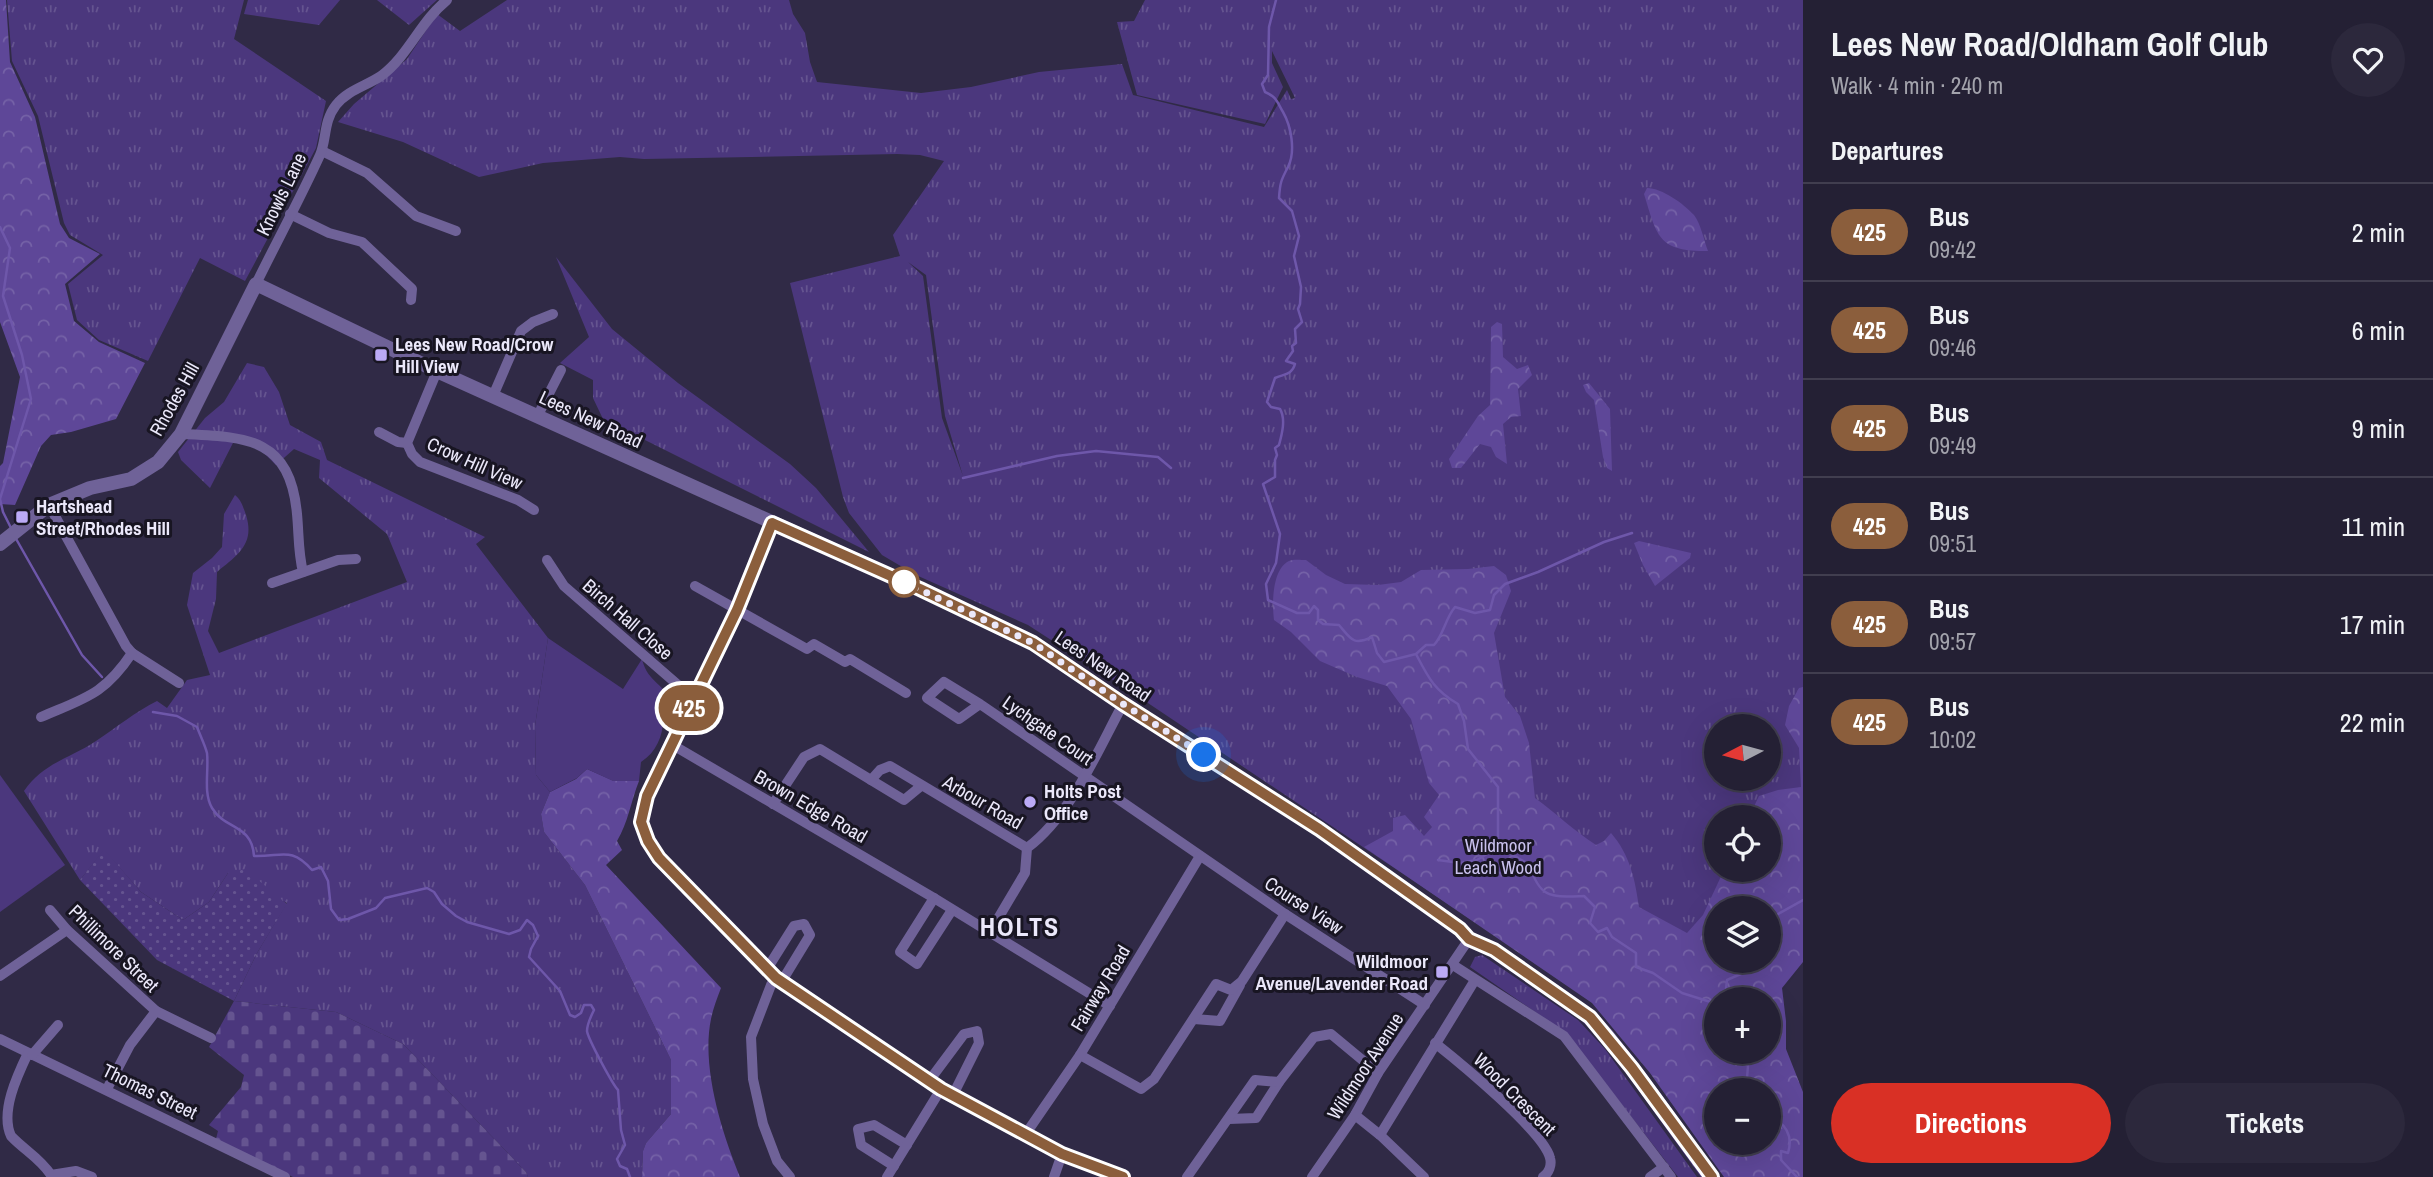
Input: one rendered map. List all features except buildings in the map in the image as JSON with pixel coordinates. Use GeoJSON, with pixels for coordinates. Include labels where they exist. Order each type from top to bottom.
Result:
{"type":"FeatureCollection","features":[{"type":"Feature","properties":{"kind":"street","name":"Knowls Lane"},"geometry":{"type":"LineString","coordinates":[[256,284],[322,151],[328,121],[336,105],[351,91],[371,82],[394,64],[406,51],[427,18],[447,0]]}},
{"type":"Feature","properties":{"kind":"street"},"geometry":{"type":"LineString","coordinates":[[322,151],[367,173],[416,216],[456,231]]}},
{"type":"Feature","properties":{"kind":"street"},"geometry":{"type":"LineString","coordinates":[[290,214],[329,233],[362,242],[371,248],[412,289],[411,300]]}},
{"type":"Feature","properties":{"kind":"street","name":"Lees New Road"},"geometry":{"type":"LineString","coordinates":[[256,284],[437,371],[920,589],[1033,643],[1319,829],[1460,929],[1469,939],[1494,950],[1590,1017],[1637,1074],[1712,1177]]}},
{"type":"Feature","properties":{"kind":"street","name":"Rhodes Hill"},"geometry":{"type":"LineString","coordinates":[[0,543],[49,505],[76,492],[113,484],[146,472],[158,462],[181,434],[256,284]]}},
{"type":"Feature","properties":{"kind":"street"},"geometry":{"type":"LineString","coordinates":[[493,396],[521,331],[533,322],[553,314]]}},
{"type":"Feature","properties":{"kind":"street"},"geometry":{"type":"LineString","coordinates":[[538,415],[561,370]]}},
{"type":"Feature","properties":{"kind":"street","name":"Crow Hill View"},"geometry":{"type":"LineString","coordinates":[[437,371],[407,443],[412,454],[420,462],[518,500],[534,510]]}},
{"type":"Feature","properties":{"kind":"street","name":"Crow Hill View"},"geometry":{"type":"LineString","coordinates":[[379,432],[398,442],[407,443]]}},
{"type":"Feature","properties":{"kind":"street"},"geometry":{"type":"LineString","coordinates":[[181,434],[237,437],[258,443],[282,463],[291,482],[297,513],[298,553],[303,572]]}},
{"type":"Feature","properties":{"kind":"street"},"geometry":{"type":"LineString","coordinates":[[49,505],[132,653],[180,682]]}},
{"type":"Feature","properties":{"kind":"street"},"geometry":{"type":"LineString","coordinates":[[772,523],[737,610],[643,807],[643,831],[668,868],[779,980],[941,1089],[1062,1154],[1123,1177]]}},
{"type":"Feature","properties":{"kind":"street"},"geometry":{"type":"LineString","coordinates":[[272,583],[338,560],[356,559]]}},
{"type":"Feature","properties":{"kind":"street","name":"Birch Hall Close"},"geometry":{"type":"LineString","coordinates":[[547,561],[564,586],[693,698]]}},
{"type":"Feature","properties":{"kind":"street"},"geometry":{"type":"LineString","coordinates":[[695,586],[807,649],[814,644],[845,662],[850,659],[906,693]]}},
{"type":"Feature","properties":{"kind":"street"},"geometry":{"type":"LineString","coordinates":[[41,717],[101,691],[114,679],[132,653]]}},
{"type":"Feature","properties":{"kind":"street","name":"Lychgate Court"},"geometry":{"type":"LineString","coordinates":[[980,704],[1199,856]]}},
{"type":"Feature","properties":{"kind":"street"},"geometry":{"type":"LineString","coordinates":[[990,933],[1025,873],[1027,848],[1046,834],[1084,777],[1123,704]]}},
{"type":"Feature","properties":{"kind":"street","name":"Brown Edge Road"},"geometry":{"type":"LineString","coordinates":[[671,744],[934,898],[1110,1006]]}},
{"type":"Feature","properties":{"kind":"street","name":"Arbour Road"},"geometry":{"type":"LineString","coordinates":[[773,804],[804,757],[820,749],[904,800],[921,786]]}},
{"type":"Feature","properties":{"kind":"street","name":"Arbour Road"},"geometry":{"type":"LineString","coordinates":[[872,780],[880,770],[890,766],[1027,848]]}},
{"type":"Feature","properties":{"kind":"street","name":"Course View"},"geometry":{"type":"LineString","coordinates":[[1199,856],[1425,1005]]}},
{"type":"Feature","properties":{"kind":"street","name":"Fairway Road"},"geometry":{"type":"LineString","coordinates":[[1025,1135],[1080,1055],[1199,856]]}},
{"type":"Feature","properties":{"kind":"street"},"geometry":{"type":"LineString","coordinates":[[934,898],[900,952],[918,964],[952,910]]}},
{"type":"Feature","properties":{"kind":"street","name":"Phillimore Street"},"geometry":{"type":"LineString","coordinates":[[50,910],[66,930],[156,1011],[211,1038]]}},
{"type":"Feature","properties":{"kind":"street"},"geometry":{"type":"LineString","coordinates":[[1194,1019],[1220,1021],[1285,914]]}},
{"type":"Feature","properties":{"kind":"street"},"geometry":{"type":"LineString","coordinates":[[767,969],[794,926],[804,924],[810,935],[779,980],[771,985],[751,1037],[753,1079],[763,1124],[777,1161],[790,1177]]}},
{"type":"Feature","properties":{"kind":"street"},"geometry":{"type":"LineString","coordinates":[[0,976],[66,930]]}},
{"type":"Feature","properties":{"kind":"street","name":"Wildmoor Avenue"},"geometry":{"type":"LineString","coordinates":[[1312,1177],[1355,1115],[1378,1073],[1469,939]]}},
{"type":"Feature","properties":{"kind":"street"},"geometry":{"type":"LineString","coordinates":[[1453,965],[1564,1036],[1668,1172],[1650,1177]]}},
{"type":"Feature","properties":{"kind":"street"},"geometry":{"type":"LineString","coordinates":[[1381,1135],[1475,980]]}},
{"type":"Feature","properties":{"kind":"street"},"geometry":{"type":"LineString","coordinates":[[1080,1055],[1141,1089],[1154,1080],[1216,984],[1231,990],[1242,981]]}},
{"type":"Feature","properties":{"kind":"street","name":"Phillimore Street"},"geometry":{"type":"LineString","coordinates":[[107,1089],[130,1045],[156,1011]]}},
{"type":"Feature","properties":{"kind":"street"},"geometry":{"type":"LineString","coordinates":[[58,1025],[30,1054],[3,1111],[4,1124],[11,1135],[44,1165],[50,1176],[76,1171],[92,1177]]}},
{"type":"Feature","properties":{"kind":"street"},"geometry":{"type":"LineString","coordinates":[[929,1081],[964,1034],[977,1031],[979,1043],[953,1095]]}},
{"type":"Feature","properties":{"kind":"street"},"geometry":{"type":"LineString","coordinates":[[1229,1119],[1256,1118],[1279,1082],[1314,1037],[1331,1034],[1378,1073]]}},
{"type":"Feature","properties":{"kind":"street","name":"Thomas Street"},"geometry":{"type":"LineString","coordinates":[[0,1039],[285,1177]]}},
{"type":"Feature","properties":{"kind":"street","name":"Wood Crescent"},"geometry":{"type":"LineString","coordinates":[[1435,1043],[1492,1090],[1547,1150],[1551,1164],[1543,1177]]}},
{"type":"Feature","properties":{"kind":"street"},"geometry":{"type":"LineString","coordinates":[[1187,1177],[1255,1080],[1279,1082]]}},
{"type":"Feature","properties":{"kind":"street"},"geometry":{"type":"LineString","coordinates":[[887,1177],[941,1089]]}},
{"type":"Feature","properties":{"kind":"street"},"geometry":{"type":"LineString","coordinates":[[1355,1115],[1381,1135],[1424,1177]]}},
{"type":"Feature","properties":{"kind":"street"},"geometry":{"type":"LineString","coordinates":[[894,1166],[861,1145],[858,1129],[874,1125],[907,1145]]}},
{"type":"Feature","properties":{"kind":"street"},"geometry":{"type":"LineString","coordinates":[[1054,1177],[1062,1154]]}},
{"type":"Feature","properties":{"kind":"green space"},"geometry":{"type":"Polygon","coordinates":[[[0,0],[6,0],[10,62],[35,117],[60,224],[69,238],[100,254],[65,284],[74,321],[99,342],[145,363],[116,419],[51,435],[41,446],[15,505],[0,504],[0,466],[3,463],[20,377],[0,322],[0,0]]]}},
{"type":"Feature","properties":{"kind":"green space"},"geometry":{"type":"Polygon","coordinates":[[[7,0],[244,0],[234,39],[326,101],[316,148],[245,281],[200,258],[148,361],[99,340],[77,320],[68,284],[103,255],[70,235],[64,223],[38,116],[12,61],[7,0]]]}},
{"type":"Feature","properties":{"kind":"green space"},"geometry":{"type":"Polygon","coordinates":[[[248,0],[340,0],[319,25],[244,14],[248,0]]]}},
{"type":"Feature","properties":{"kind":"green space"},"geometry":{"type":"Polygon","coordinates":[[[377,0],[437,0],[409,25],[377,0]]]}},
{"type":"Feature","properties":{"kind":"green space"},"geometry":{"type":"Polygon","coordinates":[[[507,0],[789,0],[793,14],[805,33],[817,82],[921,93],[971,87],[1039,72],[1122,64],[1133,95],[1264,127],[1287,90],[1291,99],[1295,98],[1272,51],[1272,63],[1283,87],[1265,124],[1137,95],[1117,22],[1134,21],[1145,0],[1803,0],[1803,787],[1780,805],[1704,805],[1704,882],[1730,882],[1722,896],[1704,896],[1704,929],[1697,942],[1527,957],[1028,625],[916,575],[882,555],[849,513],[790,283],[900,256],[893,235],[944,161],[920,155],[897,154],[644,159],[620,157],[543,163],[479,177],[403,142],[338,122],[354,104],[407,59],[437,14],[460,31],[507,0]],[[908,262],[923,276],[942,418],[963,476],[945,416],[926,275],[908,262]]]}},
{"type":"Feature","properties":{"kind":"green space"},"geometry":{"type":"Polygon","coordinates":[[[1647,188],[1672,197],[1694,215],[1708,251],[1679,248],[1662,239],[1652,221],[1644,194],[1647,188]]]}},
{"type":"Feature","properties":{"kind":"green space"},"geometry":{"type":"Polygon","coordinates":[[[556,257],[612,329],[678,383],[790,464],[816,488],[869,552],[603,419],[593,398],[593,380],[560,363],[589,337],[556,257]]]}},
{"type":"Feature","properties":{"kind":"green space"},"geometry":{"type":"Polygon","coordinates":[[[1497,322],[1502,324],[1503,357],[1517,369],[1528,365],[1532,375],[1518,389],[1521,416],[1511,417],[1503,424],[1507,464],[1496,457],[1491,447],[1480,444],[1461,468],[1452,468],[1449,459],[1478,416],[1490,405],[1491,327],[1497,322]]]}},
{"type":"Feature","properties":{"kind":"green space"},"geometry":{"type":"Polygon","coordinates":[[[247,363],[264,367],[279,392],[290,425],[321,442],[327,460],[485,537],[476,544],[548,638],[535,726],[536,775],[550,792],[541,814],[544,832],[585,885],[671,1060],[671,1114],[646,1143],[642,1177],[528,1177],[403,1044],[336,1012],[234,1001],[257,953],[287,903],[228,873],[209,902],[183,920],[141,892],[104,850],[80,880],[24,791],[39,774],[96,741],[149,705],[157,701],[167,708],[187,680],[210,675],[187,605],[193,573],[222,547],[224,514],[235,495],[246,515],[248,534],[243,548],[217,572],[216,599],[208,631],[219,653],[407,582],[387,534],[319,478],[320,460],[294,449],[276,465],[260,449],[235,439],[210,488],[181,460],[178,452],[205,418],[224,402],[247,363]]]}},
{"type":"Feature","properties":{"kind":"green space"},"geometry":{"type":"Polygon","coordinates":[[[1589,383],[1610,409],[1612,471],[1607,468],[1603,457],[1594,400],[1583,385],[1589,383]]]}},
{"type":"Feature","properties":{"kind":"green space"},"geometry":{"type":"Polygon","coordinates":[[[1639,541],[1691,553],[1690,558],[1655,586],[1634,543],[1639,541]]]}},
{"type":"Feature","properties":{"kind":"green space","name":"Wildmoor Leach Wood"},"geometry":{"type":"Polygon","coordinates":[[[1295,560],[1306,560],[1326,575],[1345,584],[1378,585],[1401,582],[1421,570],[1494,566],[1506,575],[1511,591],[1494,633],[1505,697],[1520,716],[1529,743],[1535,798],[1596,845],[1611,833],[1631,868],[1639,907],[1687,933],[1704,913],[1704,973],[1781,973],[1781,896],[1712,896],[1718,882],[1781,882],[1781,805],[1755,805],[1759,796],[1801,787],[1799,748],[1785,725],[1789,706],[1799,688],[1803,687],[1803,962],[1782,988],[1786,1049],[1803,1092],[1803,1177],[1724,1177],[1708,1155],[1781,1155],[1781,1078],[1704,1078],[1704,1149],[1650,1073],[1592,1003],[1364,847],[1393,831],[1393,818],[1405,815],[1424,836],[1432,827],[1424,817],[1439,795],[1429,783],[1411,719],[1387,686],[1320,661],[1291,632],[1274,620],[1273,596],[1276,579],[1283,565],[1295,560]]]}},
{"type":"Feature","properties":{"kind":"green space"},"geometry":{"type":"Polygon","coordinates":[[[548,638],[623,689],[642,659],[649,674],[666,693],[671,707],[663,716],[661,736],[655,748],[641,762],[639,781],[613,781],[587,769],[577,778],[550,792],[536,775],[535,726],[548,638]]]}},
{"type":"Feature","properties":{"kind":"green space"},"geometry":{"type":"Polygon","coordinates":[[[587,769],[614,781],[639,781],[617,841],[622,850],[606,865],[721,988],[711,1019],[711,1078],[720,1120],[740,1177],[642,1177],[646,1143],[671,1114],[671,1060],[585,885],[544,832],[541,814],[550,792],[576,779],[587,769]]]}},
{"type":"Feature","properties":{"kind":"green space"},"geometry":{"type":"Polygon","coordinates":[[[0,775],[65,865],[0,912],[0,775]]]}},
{"type":"Feature","properties":{"kind":"green space"},"geometry":{"type":"Polygon","coordinates":[[[104,849],[141,892],[183,920],[209,902],[228,873],[245,869],[287,904],[257,953],[234,1001],[157,960],[80,880],[104,849]]]}},
{"type":"Feature","properties":{"kind":"green space"},"geometry":{"type":"Polygon","coordinates":[[[1482,955],[1578,1020],[1605,1049],[1697,1177],[1678,1177],[1567,1034],[1470,967],[1475,957],[1482,955]]]}},
{"type":"Feature","properties":{"kind":"green space"},"geometry":{"type":"Polygon","coordinates":[[[1495,957],[1582,1018],[1608,1044],[1704,1177],[1701,1177],[1606,1045],[1581,1020],[1494,959],[1495,957]]]}},
{"type":"Feature","properties":{"kind":"green space"},"geometry":{"type":"Polygon","coordinates":[[[234,1001],[336,1012],[403,1044],[528,1177],[293,1177],[216,1139],[218,1131],[209,1125],[241,1087],[244,1075],[209,1047],[234,1001]]]}},
{"type":"Feature","properties":{"kind":"waterway"},"geometry":{"type":"LineString","coordinates":[[1276,0],[1269,27],[1268,75],[1262,84],[1265,92],[1274,98],[1283,112],[1292,139],[1292,154],[1281,182],[1279,198],[1292,211],[1299,236],[1294,256],[1301,287],[1298,309],[1302,322],[1295,329],[1296,343],[1286,361],[1295,364],[1294,368],[1275,378],[1267,402],[1271,407],[1280,409],[1283,422],[1279,445],[1275,448],[1275,477],[1263,484],[1280,534],[1276,563],[1266,584],[1268,600],[1297,613],[1309,613],[1314,606],[1318,610],[1318,620],[1323,624],[1339,625],[1356,641],[1372,637],[1377,653],[1384,662],[1416,654],[1426,645],[1434,645],[1455,607],[1475,613],[1490,610],[1494,595],[1505,584],[1632,533]]}},
{"type":"Feature","properties":{"kind":"waterway"},"geometry":{"type":"LineString","coordinates":[[0,227],[10,248],[3,296],[22,355],[31,399],[0,499],[11,528]]}},
{"type":"Feature","properties":{"kind":"waterway"},"geometry":{"type":"LineString","coordinates":[[963,478],[1057,456],[1096,451],[1158,457],[1171,468]]}},
{"type":"Feature","properties":{"kind":"waterway"},"geometry":{"type":"LineString","coordinates":[[15,537],[82,655],[102,677]]}},
{"type":"Feature","properties":{"kind":"waterway"},"geometry":{"type":"LineString","coordinates":[[1416,654],[1432,682],[1458,704],[1464,721],[1468,749],[1498,787],[1498,848],[1529,864],[1537,884],[1548,894],[1584,896],[1595,907],[1590,923],[1598,932],[1607,928],[1612,937],[1636,953],[1636,967],[1653,973],[1682,993],[1704,1000]]}},
{"type":"Feature","properties":{"kind":"waterway"},"geometry":{"type":"LineString","coordinates":[[153,712],[177,716],[197,727],[207,753],[209,802],[217,815],[248,838],[254,856],[286,854],[298,858],[312,870],[321,867],[328,881],[331,909],[339,920],[376,908],[385,898],[427,888],[456,916],[467,922],[509,934],[520,930],[527,920],[533,925],[538,936],[529,957],[560,991],[570,1015],[575,1017],[581,1013],[584,1005],[591,1005],[594,1010],[587,1031],[618,1090],[625,1145],[617,1159],[620,1166],[627,1169],[630,1177]]}},
{"type":"Feature","properties":{"kind":"waterway"},"geometry":{"type":"LineString","coordinates":[[1438,860],[1460,863],[1477,860],[1497,848]]}},
{"type":"Feature","properties":{"kind":"waterway"},"geometry":{"type":"LineString","coordinates":[[1781,912],[1803,900]]}},
{"type":"Feature","properties":{"kind":"waterway"},"geometry":{"type":"LineString","coordinates":[[1726,987],[1727,980],[1743,973]]}},
{"type":"Feature","properties":{"kind":"waterway"},"geometry":{"type":"LineString","coordinates":[[1746,1064],[1747,1078]]}},
{"type":"Feature","properties":{"kind":"waterway"},"geometry":{"type":"LineString","coordinates":[[1781,1123],[1789,1139],[1788,1153],[1781,1151]]}},
{"type":"Feature","properties":{"kind":"waterway"},"geometry":{"type":"LineString","coordinates":[[1781,1155],[1781,1160],[1797,1177]]}},
{"type":"Feature","properties":{"kind":"bus line","name":"425"},"geometry":{"type":"LineString","coordinates":[[1123,1177],[1062,1154],[941,1089],[832,1013],[776,978],[685,887],[648,841],[641,822],[647,796],[737,610],[772,523],[989,620],[1033,643],[1319,829],[1460,929],[1469,939],[1494,950],[1590,1017],[1607,1035],[1712,1177]]}},
{"type":"Feature","properties":{"kind":"place","name":"Lees New Road/Crow Hill View"},"geometry":{"type":"Point","coordinates":[381,355]}},
{"type":"Feature","properties":{"kind":"place","name":"Hartshead Street/Rhodes Hill"},"geometry":{"type":"Point","coordinates":[22,517]}},
{"type":"Feature","properties":{"kind":"place","name":"Holts Post Office"},"geometry":{"type":"Point","coordinates":[1030,802]}},
{"type":"Feature","properties":{"kind":"place","name":"Wildmoor Avenue/Lavender Road"},"geometry":{"type":"Point","coordinates":[1442,972]}},
{"type":"Feature","properties":{"kind":"district","name":"HOLTS"},"geometry":{"type":"Point","coordinates":[1020,926]}},
{"type":"Feature","properties":{"kind":"route"},"geometry":{"type":"LineString","coordinates":[[904,582],[1033,643],[1204,755]]}}]}
